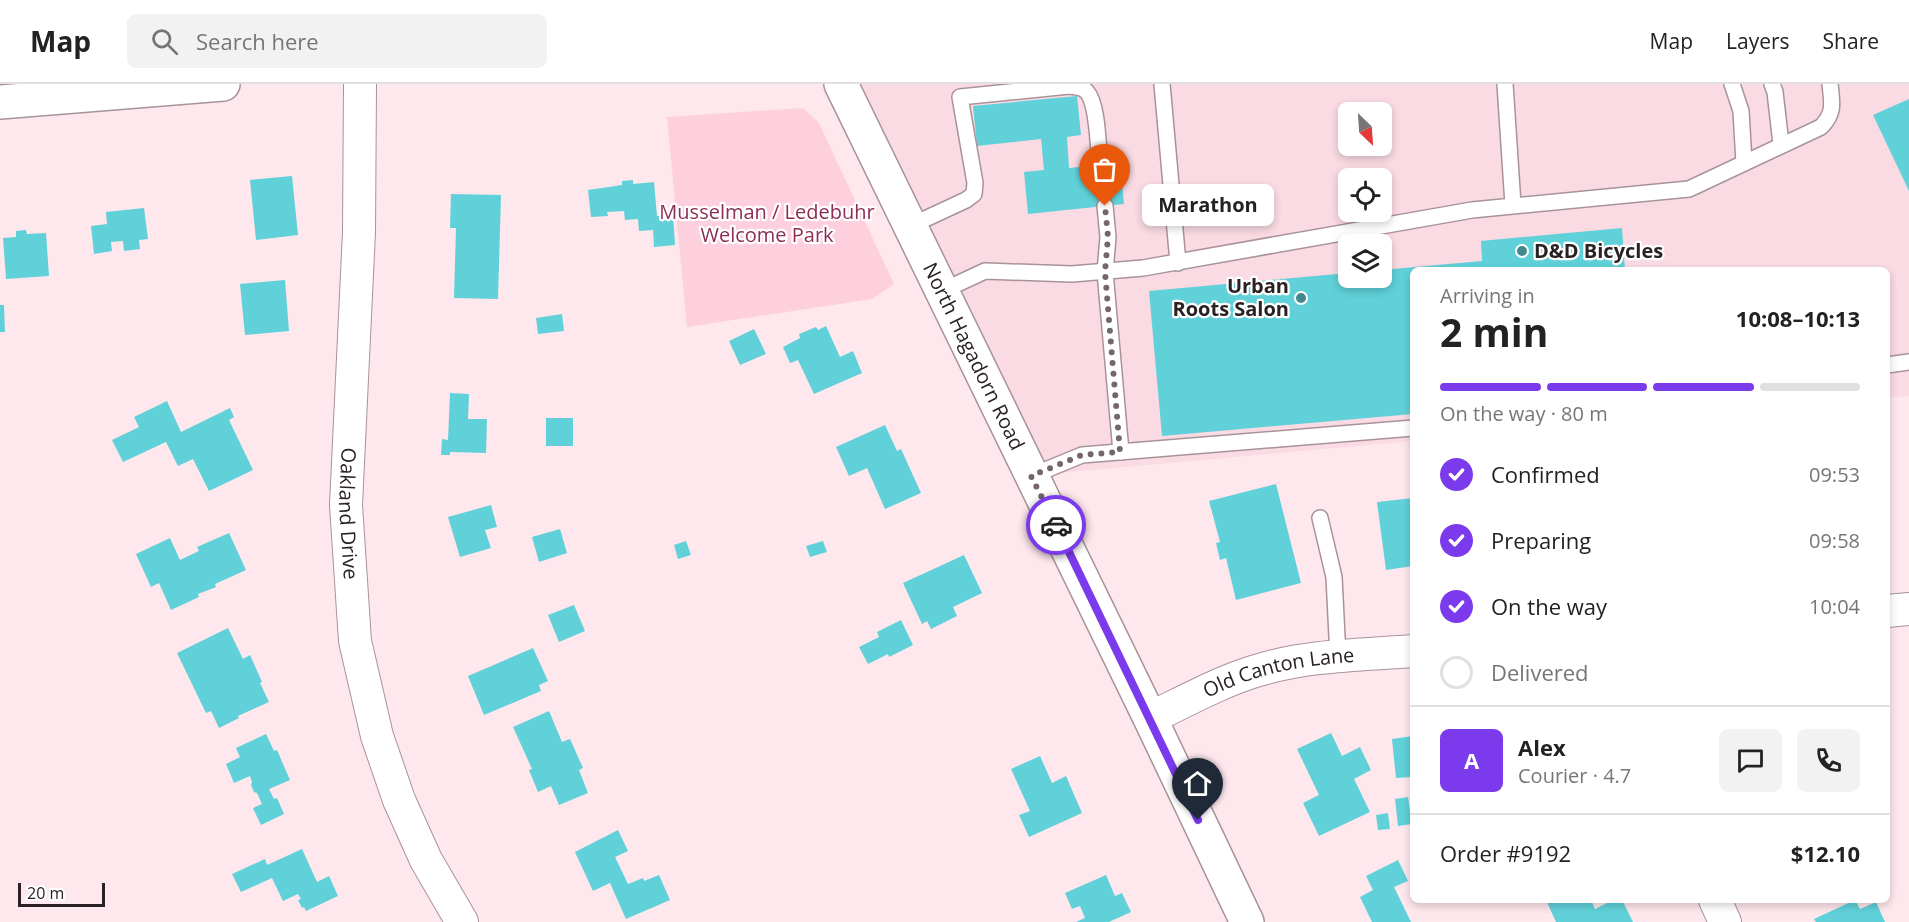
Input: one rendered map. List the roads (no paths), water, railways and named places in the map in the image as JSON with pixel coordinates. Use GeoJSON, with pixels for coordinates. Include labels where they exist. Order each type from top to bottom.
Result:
{"type":"FeatureCollection","features":[{"type":"Feature","properties":{"kind":"street"},"geometry":{"type":"LineString","coordinates":[[0,102],[154,87],[223,84]]}},
{"type":"Feature","properties":{"kind":"street","name":"Oakland Drive"},"geometry":{"type":"LineString","coordinates":[[360,84],[359,232],[346,505],[355,640],[377,736],[399,800],[426,860],[462,922]]}},
{"type":"Feature","properties":{"kind":"street","name":"North Hagadorn Road"},"geometry":{"type":"LineString","coordinates":[[841,84],[1247,922]]}},
{"type":"Feature","properties":{"kind":"street"},"geometry":{"type":"LineString","coordinates":[[1890,611],[1909,609]]}},
{"type":"Feature","properties":{"kind":"street","name":"Old Canton Lane"},"geometry":{"type":"LineString","coordinates":[[1150,718],[1218,685],[1259,669],[1316,658],[1410,651]]}},
{"type":"Feature","properties":{"kind":"street"},"geometry":{"type":"LineString","coordinates":[[1716,903],[1725,922]]}},
{"type":"Feature","properties":{"kind":"lane"},"geometry":{"type":"LineString","coordinates":[[1162,84],[1178,263]]}},
{"type":"Feature","properties":{"kind":"lane"},"geometry":{"type":"LineString","coordinates":[[1506,84],[1513,205]]}},
{"type":"Feature","properties":{"kind":"lane"},"geometry":{"type":"LineString","coordinates":[[1732,84],[1741,111],[1744,163]]}},
{"type":"Feature","properties":{"kind":"lane"},"geometry":{"type":"LineString","coordinates":[[1772,84],[1781,144]]}},
{"type":"Feature","properties":{"kind":"lane"},"geometry":{"type":"LineString","coordinates":[[942,291],[985,271],[1072,274],[1105,272],[1178,263],[1462,211],[1689,189],[1821,127],[1829,118],[1832,108],[1830,84]]}},
{"type":"Feature","properties":{"kind":"lane"},"geometry":{"type":"LineString","coordinates":[[910,226],[974,194],[975,183],[959,91],[1069,85],[1080,87],[1087,92],[1093,104],[1100,165]]}},
{"type":"Feature","properties":{"kind":"lane"},"geometry":{"type":"LineString","coordinates":[[1105,206],[1108,237],[1105,272],[1120,452]]}},
{"type":"Feature","properties":{"kind":"lane"},"geometry":{"type":"LineString","coordinates":[[1890,365],[1909,362]]}},
{"type":"Feature","properties":{"kind":"lane"},"geometry":{"type":"LineString","coordinates":[[1031,476],[1082,455],[1410,428]]}},
{"type":"Feature","properties":{"kind":"lane"},"geometry":{"type":"LineString","coordinates":[[1320,518],[1334,577],[1338,657]]}},
{"type":"Feature","properties":{"kind":"place","name":"Marathon"},"geometry":{"type":"Point","coordinates":[1105,206]}},
{"type":"Feature","properties":{"kind":"place","name":"D&D Bicycles"},"geometry":{"type":"Point","coordinates":[1522,251]}},
{"type":"Feature","properties":{"kind":"place","name":"Urban Roots Salon"},"geometry":{"type":"Point","coordinates":[1301,298]}},
{"type":"Feature","properties":{"kind":"park label","name":"Musselman / Ledebuhr Welcome Park"},"geometry":{"type":"Point","coordinates":[767,224]}}]}
